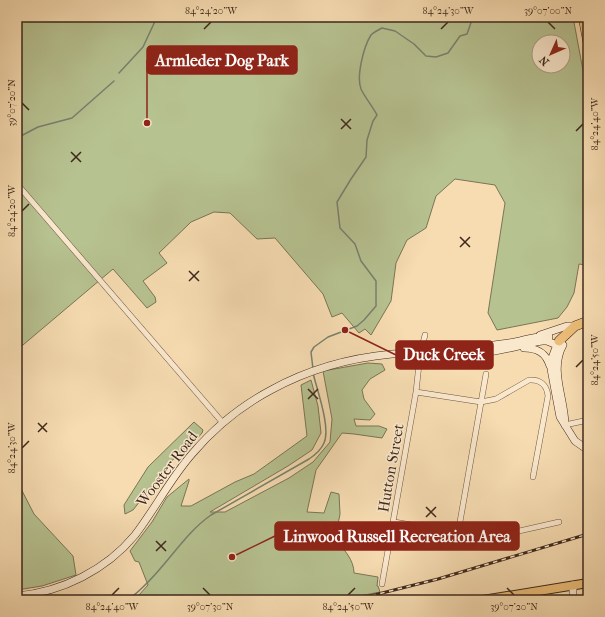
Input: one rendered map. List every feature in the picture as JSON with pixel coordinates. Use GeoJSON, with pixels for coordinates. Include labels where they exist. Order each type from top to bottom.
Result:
{"type":"FeatureCollection","features":[{"type":"Feature","properties":{"kind":"highway"},"geometry":{"type":"LineString","coordinates":[[583,17],[588,43]]}},
{"type":"Feature","properties":{"kind":"highway"},"geometry":{"type":"LineString","coordinates":[[560,344],[575,326],[588,321]]}},
{"type":"Feature","properties":{"kind":"highway"},"geometry":{"type":"LineString","coordinates":[[560,344],[574,333],[588,326]]}},
{"type":"Feature","properties":{"kind":"main road"},"geometry":{"type":"LineString","coordinates":[[483,600],[588,582]]}},
{"type":"Feature","properties":{"kind":"street"},"geometry":{"type":"LineString","coordinates":[[17,184],[223,423]]}},
{"type":"Feature","properties":{"kind":"street"},"geometry":{"type":"LineString","coordinates":[[538,336],[567,326],[575,326]]}},
{"type":"Feature","properties":{"kind":"street","name":"Hutton Street"},"geometry":{"type":"LineString","coordinates":[[382,584],[416,392],[420,355],[425,335]]}},
{"type":"Feature","properties":{"kind":"street","name":"Wooster Road"},"geometry":{"type":"LineString","coordinates":[[463,352],[472,348],[517,342],[538,336],[546,336],[560,344]]}},
{"type":"Feature","properties":{"kind":"street","name":"Wooster Road"},"geometry":{"type":"LineString","coordinates":[[17,596],[38,593],[63,586],[94,570],[111,558],[134,535],[191,455],[223,423],[253,401],[300,375],[343,361],[393,354],[420,355],[463,352],[472,354],[512,348],[542,341],[560,344]]}},
{"type":"Feature","properties":{"kind":"street"},"geometry":{"type":"LineString","coordinates":[[551,369],[552,358],[560,344]]}},
{"type":"Feature","properties":{"kind":"street"},"geometry":{"type":"LineString","coordinates":[[560,344],[557,369],[565,425]]}},
{"type":"Feature","properties":{"kind":"street"},"geometry":{"type":"LineString","coordinates":[[512,348],[537,349],[546,356],[551,369],[560,417],[575,441],[588,450]]}},
{"type":"Feature","properties":{"kind":"street"},"geometry":{"type":"LineString","coordinates":[[458,533],[486,374]]}},
{"type":"Feature","properties":{"kind":"street"},"geometry":{"type":"LineString","coordinates":[[416,392],[481,402],[496,399],[531,380],[539,381],[544,384],[548,396],[533,477]]}},
{"type":"Feature","properties":{"kind":"street"},"geometry":{"type":"LineString","coordinates":[[565,425],[588,420]]}},
{"type":"Feature","properties":{"kind":"street"},"geometry":{"type":"LineString","coordinates":[[394,522],[488,538],[559,522]]}},
{"type":"Feature","properties":{"kind":"street"},"geometry":{"type":"LineString","coordinates":[[573,585],[573,600]]}},
{"type":"Feature","properties":{"kind":"green space"},"geometry":{"type":"Polygon","coordinates":[[[17,17],[573,17],[588,97],[588,263],[585,265],[579,264],[574,293],[567,307],[558,318],[497,330],[488,313],[505,203],[495,185],[455,179],[436,196],[426,228],[407,240],[396,263],[391,301],[371,335],[365,329],[359,333],[342,313],[332,317],[323,294],[275,238],[257,239],[230,213],[214,212],[191,222],[159,253],[167,263],[143,281],[155,297],[156,302],[147,308],[113,269],[17,350],[17,17]]]}},
{"type":"Feature","properties":{"kind":"green space"},"geometry":{"type":"Polygon","coordinates":[[[368,363],[382,364],[385,370],[370,379],[362,390],[364,399],[375,414],[370,420],[354,419],[356,426],[379,426],[387,429],[382,438],[342,433],[316,470],[307,512],[324,513],[331,492],[339,494],[340,514],[335,540],[350,559],[354,568],[354,573],[378,577],[377,586],[380,592],[339,600],[132,600],[148,585],[139,562],[135,561],[130,551],[152,522],[167,497],[189,479],[181,506],[191,506],[235,482],[254,474],[307,436],[301,385],[311,380],[318,406],[321,433],[312,450],[288,466],[210,512],[225,512],[289,478],[313,462],[330,442],[332,419],[323,371],[368,363]]]}},
{"type":"Feature","properties":{"kind":"green space"},"geometry":{"type":"Polygon","coordinates":[[[194,422],[203,430],[202,433],[186,451],[176,456],[133,510],[125,514],[124,505],[148,467],[194,422]]]}},
{"type":"Feature","properties":{"kind":"green space"},"geometry":{"type":"Polygon","coordinates":[[[17,481],[34,514],[73,556],[76,575],[42,586],[17,590],[17,481]]]}},
{"type":"Feature","properties":{"kind":"waterway"},"geometry":{"type":"LineString","coordinates":[[119,73],[143,47],[157,17]]}},
{"type":"Feature","properties":{"kind":"waterway"},"geometry":{"type":"LineString","coordinates":[[313,369],[311,352],[314,347],[328,337],[357,326],[376,306],[376,281],[361,261],[355,244],[340,228],[337,202],[366,157],[367,140],[373,121],[377,115],[362,92],[359,77],[363,53],[368,40],[372,34],[382,28],[395,31],[414,44],[426,56],[436,57],[448,53],[460,36],[467,34],[473,17]]}},
{"type":"Feature","properties":{"kind":"waterway"},"geometry":{"type":"LineString","coordinates":[[17,138],[38,127],[72,118],[114,81]]}},
{"type":"Feature","properties":{"kind":"waterway"},"geometry":{"type":"LineString","coordinates":[[126,600],[135,594],[152,578],[192,531],[211,515],[309,459],[320,450],[326,436],[326,428],[323,409],[313,373]]}},
{"type":"Feature","properties":{"kind":"railway"},"geometry":{"type":"LineString","coordinates":[[354,600],[438,579],[588,534]]}},
{"type":"Feature","properties":{"kind":"place","name":"Armleder Dog Park"},"geometry":{"type":"Point","coordinates":[147,123]}},
{"type":"Feature","properties":{"kind":"place","name":"Duck Creek"},"geometry":{"type":"Point","coordinates":[345,330]}},
{"type":"Feature","properties":{"kind":"place","name":"Linwood Russell Recreation Area"},"geometry":{"type":"Point","coordinates":[232,557]}}]}
